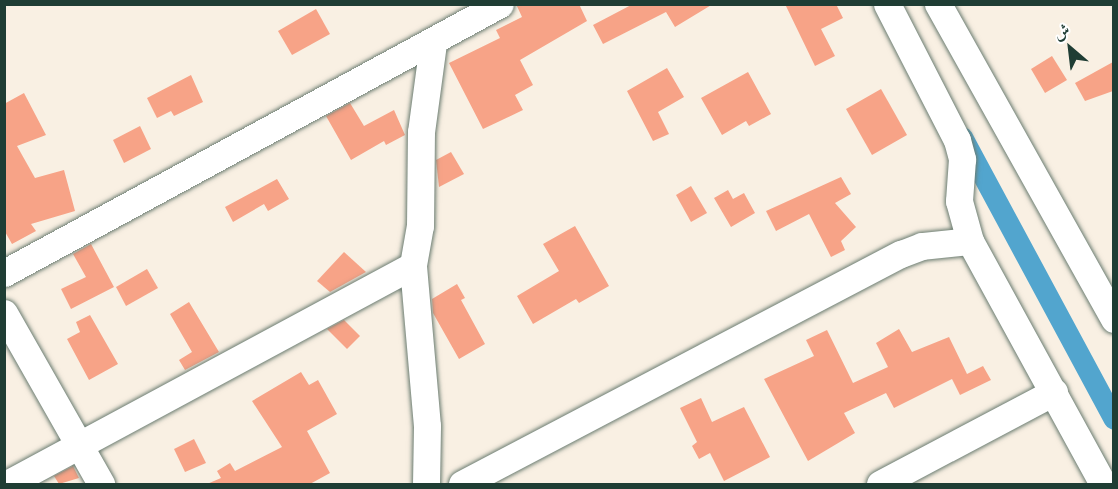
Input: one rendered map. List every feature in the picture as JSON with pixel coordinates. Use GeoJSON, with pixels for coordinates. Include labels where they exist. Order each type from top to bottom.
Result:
{"type":"FeatureCollection","features":[{"type":"Feature","properties":{"kind":"street"},"geometry":{"type":"LineString","coordinates":[[4,273],[433,43],[500,4]]}},
{"type":"Feature","properties":{"kind":"street"},"geometry":{"type":"LineString","coordinates":[[887,4],[957,140],[962,159],[959,201],[970,242],[1103,484]]}},
{"type":"Feature","properties":{"kind":"street"},"geometry":{"type":"LineString","coordinates":[[938,4],[1105,283],[1113,319]]}},
{"type":"Feature","properties":{"kind":"street"},"geometry":{"type":"LineString","coordinates":[[426,484],[427,426],[413,265],[420,226],[421,132],[433,43]]}},
{"type":"Feature","properties":{"kind":"street"},"geometry":{"type":"LineString","coordinates":[[462,484],[901,254],[922,246],[970,242]]}},
{"type":"Feature","properties":{"kind":"street"},"geometry":{"type":"LineString","coordinates":[[7,484],[413,265]]}},
{"type":"Feature","properties":{"kind":"street"},"geometry":{"type":"LineString","coordinates":[[4,313],[100,484]]}},
{"type":"Feature","properties":{"kind":"street"},"geometry":{"type":"LineString","coordinates":[[880,484],[1054,392]]}},
{"type":"Feature","properties":{"kind":"building"},"geometry":{"type":"Polygon","coordinates":[[[516,4],[579,4],[587,21],[520,60],[533,85],[515,95],[523,110],[483,129],[449,63],[500,38],[496,30],[522,17],[516,4]]]}},
{"type":"Feature","properties":{"kind":"building"},"geometry":{"type":"Polygon","coordinates":[[[633,4],[713,4],[675,27],[666,12],[603,44],[593,25],[633,4]]]}},
{"type":"Feature","properties":{"kind":"building"},"geometry":{"type":"Polygon","coordinates":[[[785,4],[836,4],[843,18],[821,29],[835,56],[815,66],[785,4]]]}},
{"type":"Feature","properties":{"kind":"building"},"geometry":{"type":"Polygon","coordinates":[[[316,9],[330,34],[292,55],[278,31],[316,9]]]}},
{"type":"Feature","properties":{"kind":"building"},"geometry":{"type":"Polygon","coordinates":[[[1052,56],[1067,80],[1045,93],[1031,69],[1052,56]]]}},
{"type":"Feature","properties":{"kind":"building"},"geometry":{"type":"Polygon","coordinates":[[[1113,62],[1113,91],[1085,101],[1075,83],[1113,62]]]}},
{"type":"Feature","properties":{"kind":"building"},"geometry":{"type":"Polygon","coordinates":[[[667,68],[684,97],[658,112],[669,134],[653,141],[627,91],[667,68]]]}},
{"type":"Feature","properties":{"kind":"building"},"geometry":{"type":"Polygon","coordinates":[[[748,72],[771,114],[749,126],[746,121],[722,135],[701,98],[748,72]]]}},
{"type":"Feature","properties":{"kind":"building"},"geometry":{"type":"Polygon","coordinates":[[[191,75],[203,102],[174,116],[171,111],[157,118],[147,98],[191,75]]]}},
{"type":"Feature","properties":{"kind":"building"},"geometry":{"type":"Polygon","coordinates":[[[881,89],[907,135],[872,155],[846,109],[881,89]]]}},
{"type":"Feature","properties":{"kind":"building"},"geometry":{"type":"Polygon","coordinates":[[[24,93],[46,135],[17,146],[35,178],[64,170],[75,211],[31,224],[36,231],[12,244],[4,230],[4,104],[24,93]]]}},
{"type":"Feature","properties":{"kind":"building"},"geometry":{"type":"Polygon","coordinates":[[[350,103],[364,126],[394,110],[405,135],[386,145],[384,141],[351,160],[326,116],[350,103]]]}},
{"type":"Feature","properties":{"kind":"building"},"geometry":{"type":"Polygon","coordinates":[[[140,126],[151,149],[124,163],[113,140],[140,126]]]}},
{"type":"Feature","properties":{"kind":"building"},"geometry":{"type":"Polygon","coordinates":[[[451,152],[464,174],[439,187],[436,160],[451,152]]]}},
{"type":"Feature","properties":{"kind":"building"},"geometry":{"type":"Polygon","coordinates":[[[841,177],[851,194],[835,203],[856,227],[841,241],[845,250],[831,257],[809,214],[776,231],[766,211],[841,177]]]}},
{"type":"Feature","properties":{"kind":"building"},"geometry":{"type":"Polygon","coordinates":[[[277,179],[289,199],[268,211],[264,204],[233,222],[225,207],[277,179]]]}},
{"type":"Feature","properties":{"kind":"building"},"geometry":{"type":"Polygon","coordinates":[[[691,186],[707,213],[691,222],[676,195],[691,186]]]}},
{"type":"Feature","properties":{"kind":"building"},"geometry":{"type":"Polygon","coordinates":[[[728,190],[733,199],[744,193],[755,213],[731,227],[714,198],[728,190]]]}},
{"type":"Feature","properties":{"kind":"building"},"geometry":{"type":"Polygon","coordinates":[[[575,226],[609,286],[579,303],[576,299],[533,324],[517,296],[559,271],[543,244],[575,226]]]}},
{"type":"Feature","properties":{"kind":"building"},"geometry":{"type":"Polygon","coordinates":[[[91,244],[114,287],[71,309],[61,289],[86,277],[73,254],[91,244]]]}},
{"type":"Feature","properties":{"kind":"building"},"geometry":{"type":"Polygon","coordinates":[[[344,252],[366,272],[330,292],[317,281],[344,252]]]}},
{"type":"Feature","properties":{"kind":"building"},"geometry":{"type":"Polygon","coordinates":[[[147,269],[158,288],[126,306],[116,287],[147,269]]]}},
{"type":"Feature","properties":{"kind":"building"},"geometry":{"type":"Polygon","coordinates":[[[457,284],[465,298],[461,300],[485,344],[459,359],[433,313],[432,299],[457,284]]]}},
{"type":"Feature","properties":{"kind":"building"},"geometry":{"type":"Polygon","coordinates":[[[189,302],[219,352],[185,370],[179,360],[192,352],[170,314],[189,302]]]}},
{"type":"Feature","properties":{"kind":"building"},"geometry":{"type":"Polygon","coordinates":[[[90,315],[118,364],[89,380],[67,339],[80,332],[76,322],[90,315]]]}},
{"type":"Feature","properties":{"kind":"building"},"geometry":{"type":"Polygon","coordinates":[[[344,320],[360,336],[347,349],[327,329],[344,320]]]}},
{"type":"Feature","properties":{"kind":"building"},"geometry":{"type":"Polygon","coordinates":[[[899,329],[912,352],[949,337],[967,374],[983,366],[991,380],[960,395],[952,379],[894,408],[886,393],[844,413],[855,433],[808,461],[764,379],[814,356],[806,340],[827,330],[853,383],[888,367],[876,343],[899,329]]]}},
{"type":"Feature","properties":{"kind":"building"},"geometry":{"type":"Polygon","coordinates":[[[301,372],[309,385],[318,380],[337,414],[307,431],[330,473],[310,484],[207,484],[221,478],[217,471],[230,463],[235,471],[282,447],[252,401],[301,372]]]}},
{"type":"Feature","properties":{"kind":"building"},"geometry":{"type":"Polygon","coordinates":[[[701,398],[712,422],[744,407],[770,457],[724,481],[710,453],[699,459],[692,446],[697,442],[680,408],[701,398]]]}},
{"type":"Feature","properties":{"kind":"building"},"geometry":{"type":"Polygon","coordinates":[[[194,439],[206,463],[185,472],[174,449],[194,439]]]}},
{"type":"Feature","properties":{"kind":"building"},"geometry":{"type":"Polygon","coordinates":[[[73,466],[79,478],[59,484],[54,476],[73,466]]]}},
{"type":"Feature","properties":{"kind":"waterway"},"geometry":{"type":"LineString","coordinates":[[962,137],[1114,419]]}}]}
